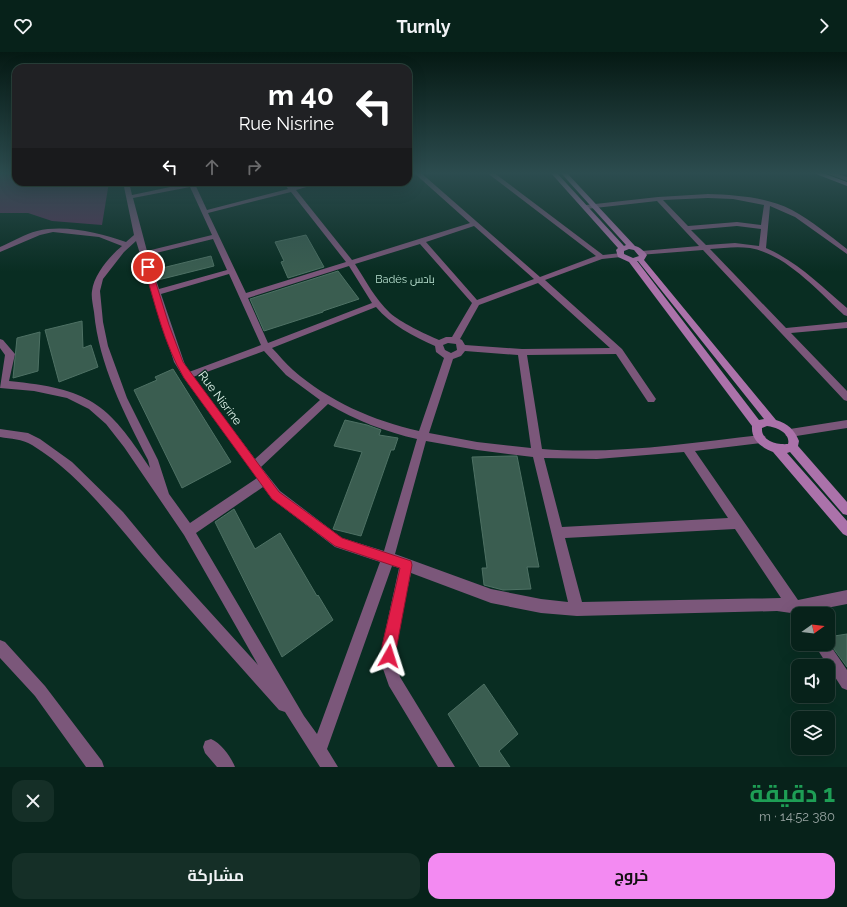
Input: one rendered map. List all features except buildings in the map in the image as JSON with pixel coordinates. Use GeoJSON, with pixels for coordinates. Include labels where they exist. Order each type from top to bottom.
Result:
{"type":"FeatureCollection","features":[{"type":"Feature","properties":{"kind":"street","name":"Rue Nisrine"},"geometry":{"type":"LineString","coordinates":[[131,205],[138,236],[172,344],[179,362],[187,376],[276,495],[339,542],[388,558],[491,596],[541,606],[577,609],[777,604],[791,608]]}},
{"type":"Feature","properties":{"kind":"street"},"geometry":{"type":"LineString","coordinates":[[202,205],[266,347],[279,364],[307,386],[349,412],[422,438],[488,448],[537,453],[587,455],[651,452],[760,439]]}},
{"type":"Feature","properties":{"kind":"street"},"geometry":{"type":"LineString","coordinates":[[205,212],[230,205]]}},
{"type":"Feature","properties":{"kind":"street"},"geometry":{"type":"LineString","coordinates":[[305,205],[351,264],[377,304],[388,316],[423,337],[439,344]]}},
{"type":"Feature","properties":{"kind":"street"},"geometry":{"type":"LineString","coordinates":[[453,205],[619,351],[651,399]]}},
{"type":"Feature","properties":{"kind":"street"},"geometry":{"type":"LineString","coordinates":[[533,205],[601,257]]}},
{"type":"Feature","properties":{"kind":"street"},"geometry":{"type":"LineString","coordinates":[[586,207],[611,205]]}},
{"type":"Feature","properties":{"kind":"street"},"geometry":{"type":"LineString","coordinates":[[664,205],[847,397]]}},
{"type":"Feature","properties":{"kind":"street"},"geometry":{"type":"LineString","coordinates":[[762,250],[763,228],[767,205]]}},
{"type":"Feature","properties":{"kind":"street"},"geometry":{"type":"LineString","coordinates":[[773,205],[789,212],[810,224],[847,252]]}},
{"type":"Feature","properties":{"kind":"street"},"geometry":{"type":"LineString","coordinates":[[586,207],[622,252],[638,257],[705,248],[742,245],[777,255],[792,265],[847,314]]}},
{"type":"Feature","properties":{"kind":"street"},"geometry":{"type":"LineString","coordinates":[[596,207],[632,247],[694,342],[757,425],[757,434],[760,439],[771,447],[777,449],[783,450],[792,447]]}},
{"type":"Feature","properties":{"kind":"street"},"geometry":{"type":"LineString","coordinates":[[243,297],[422,242],[474,224]]}},
{"type":"Feature","properties":{"kind":"street"},"geometry":{"type":"LineString","coordinates":[[686,228],[736,224],[763,228]]}},
{"type":"Feature","properties":{"kind":"street"},"geometry":{"type":"LineString","coordinates":[[0,250],[38,232],[53,230],[100,235],[127,245]]}},
{"type":"Feature","properties":{"kind":"street"},"geometry":{"type":"LineString","coordinates":[[138,236],[112,260],[99,279],[96,291],[99,322],[104,346],[122,398],[153,460],[164,496]]}},
{"type":"Feature","properties":{"kind":"street"},"geometry":{"type":"LineString","coordinates":[[144,254],[215,236]]}},
{"type":"Feature","properties":{"kind":"street"},"geometry":{"type":"LineString","coordinates":[[422,242],[476,303]]}},
{"type":"Feature","properties":{"kind":"street"},"geometry":{"type":"LineString","coordinates":[[455,340],[476,303],[601,257],[622,252],[632,247]]}},
{"type":"Feature","properties":{"kind":"street"},"geometry":{"type":"LineString","coordinates":[[638,257],[773,423]]}},
{"type":"Feature","properties":{"kind":"street"},"geometry":{"type":"LineString","coordinates":[[156,293],[231,271]]}},
{"type":"Feature","properties":{"kind":"street"},"geometry":{"type":"LineString","coordinates":[[187,376],[377,304]]}},
{"type":"Feature","properties":{"kind":"street"},"geometry":{"type":"LineString","coordinates":[[785,331],[847,325]]}},
{"type":"Feature","properties":{"kind":"street"},"geometry":{"type":"LineString","coordinates":[[439,344],[446,340],[455,340],[461,345],[462,348]]}},
{"type":"Feature","properties":{"kind":"street"},"geometry":{"type":"LineString","coordinates":[[694,342],[707,341]]}},
{"type":"Feature","properties":{"kind":"street"},"geometry":{"type":"LineString","coordinates":[[0,342],[10,354],[2,384],[38,388],[74,397],[88,403],[116,428],[188,531],[299,722]]}},
{"type":"Feature","properties":{"kind":"street"},"geometry":{"type":"LineString","coordinates":[[439,344],[439,350],[445,355],[449,356],[458,354],[462,348]]}},
{"type":"Feature","properties":{"kind":"street"},"geometry":{"type":"LineString","coordinates":[[462,348],[522,352],[619,351]]}},
{"type":"Feature","properties":{"kind":"street"},"geometry":{"type":"LineString","coordinates":[[522,352],[537,453],[577,609]]}},
{"type":"Feature","properties":{"kind":"street"},"geometry":{"type":"LineString","coordinates":[[319,749],[388,558],[422,438],[449,356]]}},
{"type":"Feature","properties":{"kind":"street"},"geometry":{"type":"LineString","coordinates":[[254,467],[327,399]]}},
{"type":"Feature","properties":{"kind":"street"},"geometry":{"type":"LineString","coordinates":[[757,425],[761,423],[773,423],[780,425],[790,433],[794,440],[792,447]]}},
{"type":"Feature","properties":{"kind":"street"},"geometry":{"type":"LineString","coordinates":[[790,433],[847,424]]}},
{"type":"Feature","properties":{"kind":"street"},"geometry":{"type":"LineString","coordinates":[[0,433],[24,436],[36,442],[68,465],[119,516],[157,562],[299,722],[330,767]]}},
{"type":"Feature","properties":{"kind":"street"},"geometry":{"type":"LineString","coordinates":[[792,447],[847,510]]}},
{"type":"Feature","properties":{"kind":"street"},"geometry":{"type":"LineString","coordinates":[[687,448],[796,607]]}},
{"type":"Feature","properties":{"kind":"street"},"geometry":{"type":"LineString","coordinates":[[777,449],[847,530]]}},
{"type":"Feature","properties":{"kind":"street"},"geometry":{"type":"LineString","coordinates":[[188,531],[264,480]]}},
{"type":"Feature","properties":{"kind":"street"},"geometry":{"type":"LineString","coordinates":[[558,533],[738,523]]}},
{"type":"Feature","properties":{"kind":"street"},"geometry":{"type":"LineString","coordinates":[[406,565],[389,646],[389,666],[394,681],[448,767]]}},
{"type":"Feature","properties":{"kind":"street","name":"Rue Nisrine"},"geometry":{"type":"LineString","coordinates":[[809,607],[847,597]]}},
{"type":"Feature","properties":{"kind":"street"},"geometry":{"type":"LineString","coordinates":[[0,647],[40,691],[96,767]]}},
{"type":"Feature","properties":{"kind":"street"},"geometry":{"type":"LineString","coordinates":[[826,651],[847,683]]}},
{"type":"Feature","properties":{"kind":"street"},"geometry":{"type":"LineString","coordinates":[[211,747],[227,767]]}},
{"type":"Feature","properties":{"kind":"shaded area"},"geometry":{"type":"Polygon","coordinates":[[[0,205],[105,205],[102,225],[52,221],[28,213],[0,213],[0,205]]]}},
{"type":"Feature","properties":{"kind":"district","name":"Badès بادس"},"geometry":{"type":"Point","coordinates":[405,279]}},
{"type":"Feature","properties":{"kind":"route"},"geometry":{"type":"LineString","coordinates":[[148,267],[165,325],[179,362],[187,376],[276,495],[339,542],[406,565],[389,646],[389,656]]}}]}
